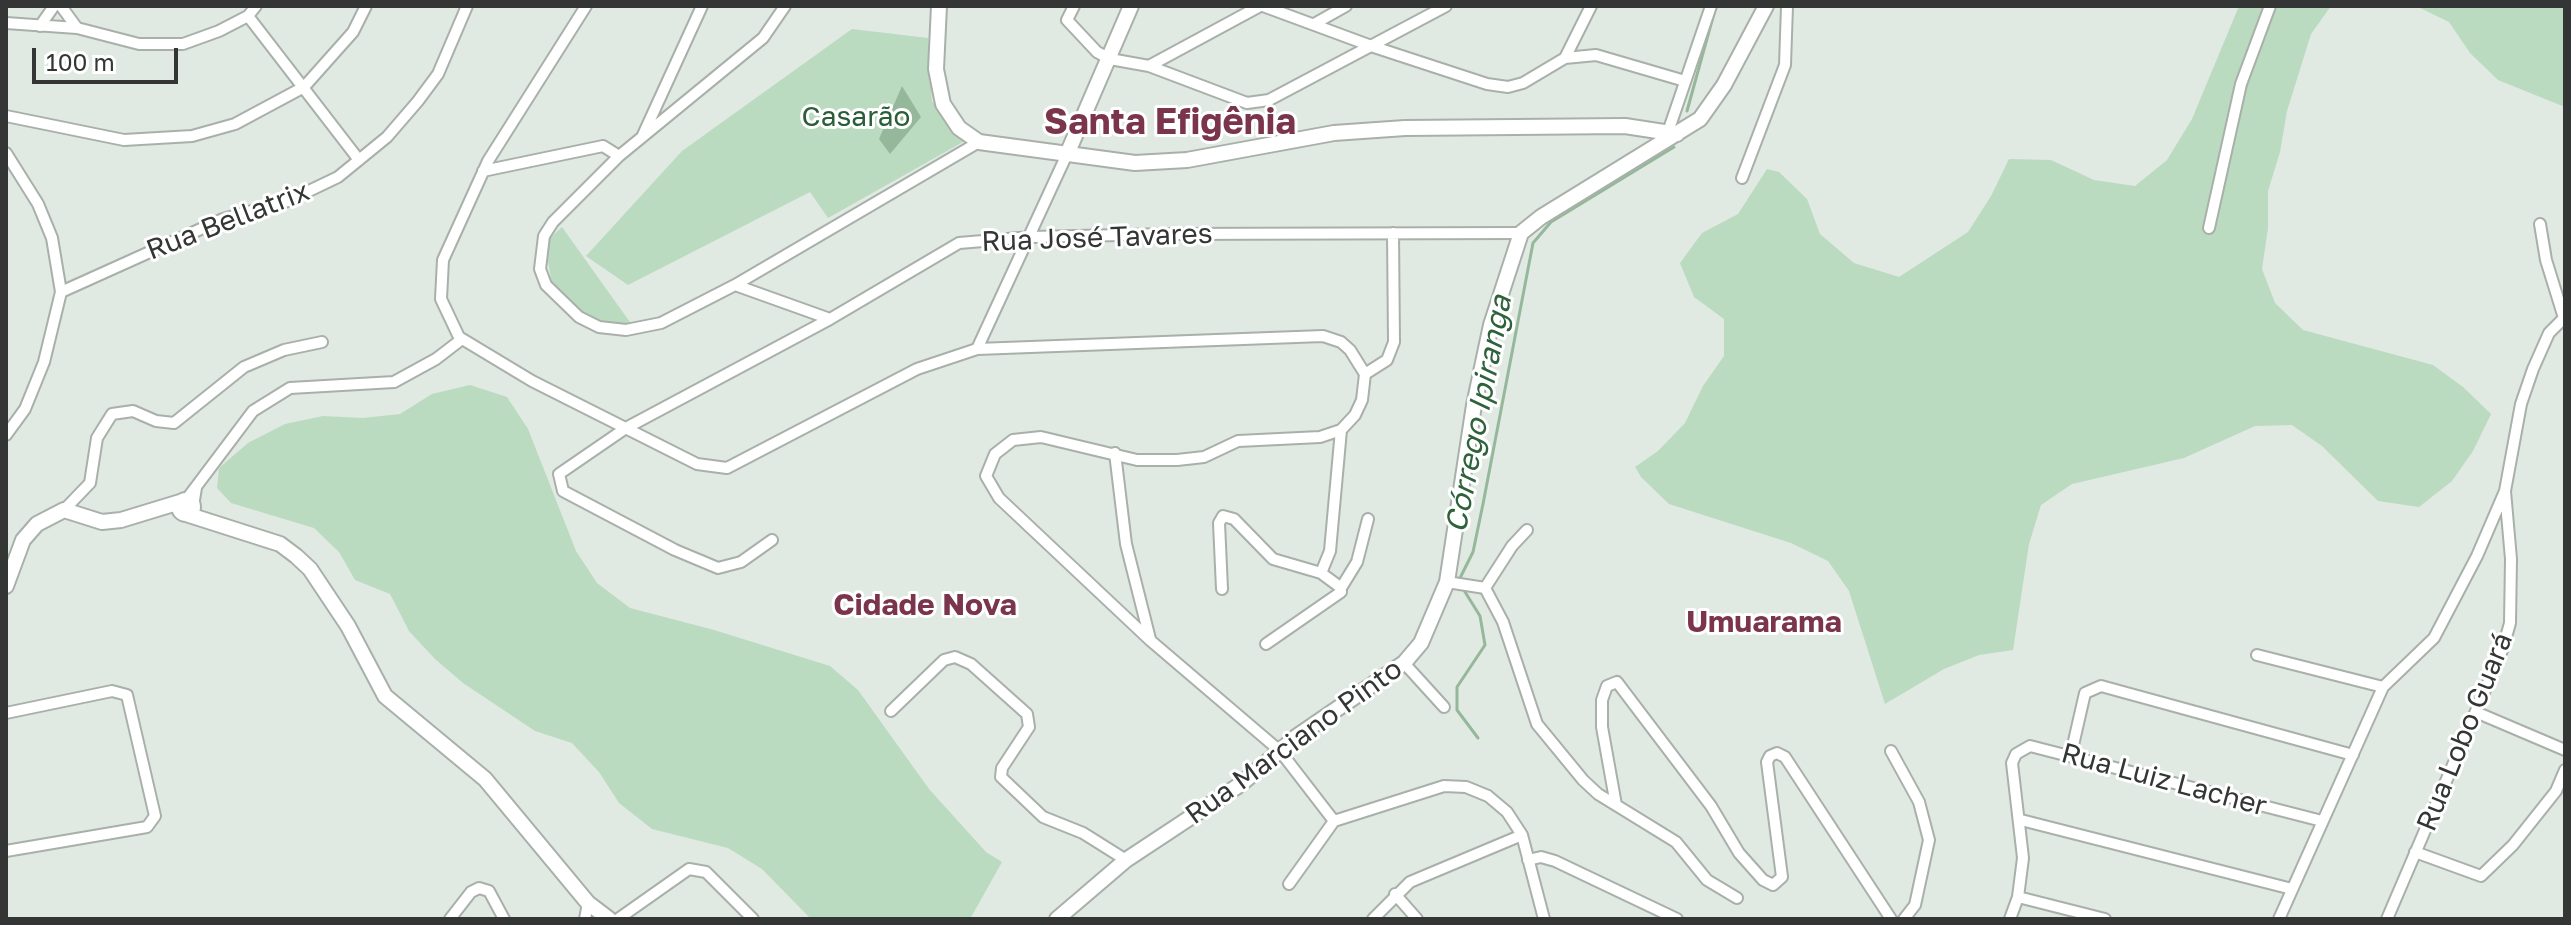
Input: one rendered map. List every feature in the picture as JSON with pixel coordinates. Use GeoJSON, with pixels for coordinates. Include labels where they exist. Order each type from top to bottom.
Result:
{"type":"FeatureCollection","features":[{"type":"Feature","properties":{"kind":"street"},"geometry":{"type":"LineString","coordinates":[[40,26],[54,6]]}},
{"type":"Feature","properties":{"kind":"street"},"geometry":{"type":"LineString","coordinates":[[61,6],[77,28]]}},
{"type":"Feature","properties":{"kind":"street"},"geometry":{"type":"LineString","coordinates":[[6,23],[77,28],[139,44],[183,44],[248,16],[256,6]]}},
{"type":"Feature","properties":{"kind":"street"},"geometry":{"type":"LineString","coordinates":[[6,116],[124,140],[162,139],[235,124],[304,87],[353,32],[366,6]]}},
{"type":"Feature","properties":{"kind":"street","name":"Rua Bellatrix"},"geometry":{"type":"LineString","coordinates":[[61,292],[223,219],[288,201],[338,177],[387,137],[438,74],[467,6]]}},
{"type":"Feature","properties":{"kind":"street"},"geometry":{"type":"LineString","coordinates":[[586,6],[483,171],[443,260],[441,299],[462,339],[532,381],[697,464],[727,468],[917,369],[977,349],[1323,336],[1341,342],[1350,350],[1365,374],[1362,400],[1355,415],[1341,430],[1320,437],[1238,441],[1204,457],[1188,460],[1137,460],[1041,437],[1013,440],[995,454],[986,476],[999,498],[1151,641],[1280,751],[1334,821]]}},
{"type":"Feature","properties":{"kind":"street"},"geometry":{"type":"LineString","coordinates":[[641,139],[702,6]]}},
{"type":"Feature","properties":{"kind":"street"},"geometry":{"type":"LineString","coordinates":[[785,6],[763,38],[619,156],[553,222],[544,236],[540,269],[546,285],[558,300],[599,327],[626,330],[661,323],[735,285],[979,142]]}},
{"type":"Feature","properties":{"kind":"street"},"geometry":{"type":"LineString","coordinates":[[939,6],[936,69],[943,104],[959,128],[979,142],[1135,163],[1187,160],[1334,133],[1405,128],[1625,126],[1672,133]]}},
{"type":"Feature","properties":{"kind":"street"},"geometry":{"type":"LineString","coordinates":[[1074,6],[1067,20],[1097,52],[1110,59],[1149,66],[1233,98],[1256,103],[1269,100],[1374,47],[1446,6]]}},
{"type":"Feature","properties":{"kind":"street"},"geometry":{"type":"LineString","coordinates":[[977,349],[1031,237],[1131,6]]}},
{"type":"Feature","properties":{"kind":"street"},"geometry":{"type":"LineString","coordinates":[[1149,66],[1262,6],[1487,84],[1508,87],[1531,79],[1565,58],[1596,55],[1685,81]]}},
{"type":"Feature","properties":{"kind":"street"},"geometry":{"type":"LineString","coordinates":[[1314,24],[1346,6]]}},
{"type":"Feature","properties":{"kind":"street"},"geometry":{"type":"LineString","coordinates":[[1565,58],[1591,6]]}},
{"type":"Feature","properties":{"kind":"street"},"geometry":{"type":"LineString","coordinates":[[1672,133],[1685,81],[1711,6]]}},
{"type":"Feature","properties":{"kind":"street"},"geometry":{"type":"LineString","coordinates":[[1521,233],[1672,133],[1700,119],[1713,103],[1766,6]]}},
{"type":"Feature","properties":{"kind":"street"},"geometry":{"type":"LineString","coordinates":[[1742,178],[1785,65],[1787,6]]}},
{"type":"Feature","properties":{"kind":"street"},"geometry":{"type":"LineString","coordinates":[[2209,228],[2241,84],[2270,6]]}},
{"type":"Feature","properties":{"kind":"street"},"geometry":{"type":"LineString","coordinates":[[248,16],[359,160]]}},
{"type":"Feature","properties":{"kind":"street"},"geometry":{"type":"LineString","coordinates":[[483,171],[603,146],[619,156]]}},
{"type":"Feature","properties":{"kind":"street"},"geometry":{"type":"LineString","coordinates":[[6,153],[38,204],[52,238],[61,292],[44,362],[25,409],[6,435]]}},
{"type":"Feature","properties":{"kind":"street"},"geometry":{"type":"LineString","coordinates":[[2279,919],[2383,687],[2434,638],[2445,621],[2505,491],[2521,404],[2549,333],[2564,318],[2546,260],[2540,224]]}},
{"type":"Feature","properties":{"kind":"street"},"geometry":{"type":"LineString","coordinates":[[1365,374],[1387,360],[1394,342],[1393,233]]}},
{"type":"Feature","properties":{"kind":"street","name":"Rua José Tavares"},"geometry":{"type":"LineString","coordinates":[[772,540],[741,562],[718,568],[675,550],[563,491],[559,474],[626,428],[830,319],[959,243],[1031,237],[1521,233]]}},
{"type":"Feature","properties":{"kind":"street","name":"Rua Marciano Pinto"},"geometry":{"type":"LineString","coordinates":[[1057,919],[1126,860],[1241,784],[1280,751],[1404,663],[1431,626],[1450,582],[1474,405],[1491,325],[1521,233]]}},
{"type":"Feature","properties":{"kind":"street"},"geometry":{"type":"LineString","coordinates":[[735,285],[830,319]]}},
{"type":"Feature","properties":{"kind":"street"},"geometry":{"type":"LineString","coordinates":[[187,507],[197,486],[253,411],[290,388],[394,382],[436,359],[462,339]]}},
{"type":"Feature","properties":{"kind":"street"},"geometry":{"type":"LineString","coordinates":[[6,586],[23,540],[37,524],[64,510],[90,483],[97,438],[112,414],[133,411],[156,421],[174,423],[244,367],[284,350],[322,342]]}},
{"type":"Feature","properties":{"kind":"street"},"geometry":{"type":"LineString","coordinates":[[1321,573],[1330,551],[1341,430]]}},
{"type":"Feature","properties":{"kind":"street"},"geometry":{"type":"LineString","coordinates":[[1115,453],[1126,544],[1151,641]]}},
{"type":"Feature","properties":{"kind":"street","name":"Rua Lobo Guará"},"geometry":{"type":"LineString","coordinates":[[2387,919],[2478,713],[2510,623],[2511,559],[2505,491]]}},
{"type":"Feature","properties":{"kind":"street"},"geometry":{"type":"LineString","coordinates":[[64,510],[102,522],[187,507],[209,522],[280,544],[310,569],[348,626],[385,696],[485,779],[588,903],[609,919]]}},
{"type":"Feature","properties":{"kind":"street"},"geometry":{"type":"LineString","coordinates":[[1222,589],[1219,523],[1223,516],[1234,519],[1273,559],[1321,573],[1341,588]]}},
{"type":"Feature","properties":{"kind":"street"},"geometry":{"type":"LineString","coordinates":[[1266,644],[1335,599],[1357,562],[1368,519]]}},
{"type":"Feature","properties":{"kind":"street"},"geometry":{"type":"LineString","coordinates":[[1485,588],[1512,546],[1527,530]]}},
{"type":"Feature","properties":{"kind":"street"},"geometry":{"type":"LineString","coordinates":[[1450,582],[1485,588]]}},
{"type":"Feature","properties":{"kind":"street"},"geometry":{"type":"LineString","coordinates":[[1485,588],[1503,622],[1537,724],[1583,780],[1616,805],[1676,842],[1707,880],[1737,898]]}},
{"type":"Feature","properties":{"kind":"street"},"geometry":{"type":"LineString","coordinates":[[2257,655],[2383,687]]}},
{"type":"Feature","properties":{"kind":"street"},"geometry":{"type":"LineString","coordinates":[[891,711],[944,660],[955,657],[971,664],[1027,714],[1029,727],[1002,768],[1001,777],[1043,817],[1083,833],[1126,860]]}},
{"type":"Feature","properties":{"kind":"street"},"geometry":{"type":"LineString","coordinates":[[1404,663],[1444,707]]}},
{"type":"Feature","properties":{"kind":"street"},"geometry":{"type":"LineString","coordinates":[[1616,805],[1602,727],[1602,700],[1607,686],[1617,682],[1711,806],[1739,853],[1763,880],[1773,885],[1782,877],[1767,762],[1770,756],[1777,753],[1785,757],[1794,769],[1891,919]]}},
{"type":"Feature","properties":{"kind":"street"},"geometry":{"type":"LineString","coordinates":[[2071,754],[2085,693],[2101,686],[2353,755]]}},
{"type":"Feature","properties":{"kind":"street"},"geometry":{"type":"LineString","coordinates":[[6,713],[112,691],[127,695],[155,816],[147,827],[6,851]]}},
{"type":"Feature","properties":{"kind":"street"},"geometry":{"type":"LineString","coordinates":[[2478,713],[2565,750]]}},
{"type":"Feature","properties":{"kind":"street","name":"Rua Luiz Lacher"},"geometry":{"type":"LineString","coordinates":[[2021,820],[2012,763],[2016,754],[2030,746],[2071,754],[2322,821]]}},
{"type":"Feature","properties":{"kind":"street"},"geometry":{"type":"LineString","coordinates":[[1891,751],[1919,802],[1929,840],[1915,905],[1904,919]]}},
{"type":"Feature","properties":{"kind":"street"},"geometry":{"type":"LineString","coordinates":[[2415,852],[2481,876],[2513,845],[2556,791],[2565,770]]}},
{"type":"Feature","properties":{"kind":"street"},"geometry":{"type":"LineString","coordinates":[[1289,884],[1334,821],[1420,792],[1466,787],[1498,802],[1522,835],[1544,919]]}},
{"type":"Feature","properties":{"kind":"street"},"geometry":{"type":"LineString","coordinates":[[2010,919],[2018,897],[2023,858],[2021,820],[2292,889]]}},
{"type":"Feature","properties":{"kind":"street"},"geometry":{"type":"LineString","coordinates":[[1373,919],[1395,894],[1429,872],[1522,835]]}},
{"type":"Feature","properties":{"kind":"street"},"geometry":{"type":"LineString","coordinates":[[1528,860],[1541,857],[1555,861],[1677,919]]}},
{"type":"Feature","properties":{"kind":"street"},"geometry":{"type":"LineString","coordinates":[[618,919],[689,869],[706,872],[753,919]]}},
{"type":"Feature","properties":{"kind":"street"},"geometry":{"type":"LineString","coordinates":[[450,919],[471,892],[479,888],[489,891],[504,919]]}},
{"type":"Feature","properties":{"kind":"street"},"geometry":{"type":"LineString","coordinates":[[1395,894],[1417,919]]}},
{"type":"Feature","properties":{"kind":"street"},"geometry":{"type":"LineString","coordinates":[[2018,897],[2105,919]]}},
{"type":"Feature","properties":{"kind":"street"},"geometry":{"type":"LineString","coordinates":[[585,919],[588,903]]}},
{"type":"Feature","properties":{"kind":"green space"},"geometry":{"type":"Polygon","coordinates":[[[2239,6],[2331,6],[2311,34],[2287,111],[2280,152],[2268,191],[2268,228],[2262,269],[2275,303],[2303,330],[2433,365],[2463,387],[2491,414],[2473,451],[2452,481],[2419,507],[2378,501],[2322,446],[2292,425],[2255,426],[2184,458],[2072,484],[2041,505],[2029,544],[2013,650],[1979,655],[1944,669],[1885,704],[1849,591],[1828,561],[1791,543],[1669,504],[1635,467],[1658,451],[1685,423],[1703,386],[1724,356],[1724,319],[1694,297],[1680,263],[1702,233],[1738,214],[1767,169],[1779,172],[1807,199],[1820,234],[1854,263],[1899,277],[1968,232],[1991,196],[2009,159],[2051,160],[2094,180],[2135,186],[2167,160],[2192,119],[2239,6]]]}},
{"type":"Feature","properties":{"kind":"green space"},"geometry":{"type":"Polygon","coordinates":[[[2416,6],[2565,6],[2565,107],[2498,80],[2470,53],[2449,22],[2416,6]]]}},
{"type":"Feature","properties":{"kind":"green space","name":"Casarão"},"geometry":{"type":"Polygon","coordinates":[[[852,29],[928,38],[932,101],[963,142],[828,218],[810,192],[628,285],[586,256],[682,151],[852,29]]]}},
{"type":"Feature","properties":{"kind":"green space"},"geometry":{"type":"Polygon","coordinates":[[[562,227],[632,325],[602,324],[580,313],[552,284],[546,251],[550,238],[562,227]]]}},
{"type":"Feature","properties":{"kind":"green space"},"geometry":{"type":"Polygon","coordinates":[[[470,385],[507,397],[528,429],[576,551],[597,583],[630,608],[830,666],[858,690],[929,789],[986,852],[1002,862],[970,919],[811,919],[762,869],[728,848],[652,829],[619,803],[599,772],[572,743],[535,731],[463,683],[435,659],[409,631],[390,594],[355,580],[339,552],[314,528],[231,503],[217,488],[219,468],[248,443],[285,424],[323,416],[363,418],[400,414],[432,394],[470,385]]]}},
{"type":"Feature","properties":{"kind":"shaded area"},"geometry":{"type":"Polygon","coordinates":[[[902,86],[921,117],[890,154],[879,139],[902,86]]]}},
{"type":"Feature","properties":{"kind":"waterway","name":"Córrego Ipiranga"},"geometry":{"type":"LineString","coordinates":[[1687,111],[1716,6]]}},
{"type":"Feature","properties":{"kind":"waterway","name":"Córrego Ipiranga"},"geometry":{"type":"LineString","coordinates":[[1459,580],[1473,552],[1533,243],[1551,222],[1674,147]]}},
{"type":"Feature","properties":{"kind":"waterway","name":"Córrego Ipiranga"},"geometry":{"type":"LineString","coordinates":[[1462,587],[1480,616],[1485,645],[1457,687],[1457,710],[1478,738]]}},
{"type":"Feature","properties":{"kind":"district","name":"Santa Efigênia"},"geometry":{"type":"Point","coordinates":[1170,123]}},
{"type":"Feature","properties":{"kind":"district","name":"Cidade Nova"},"geometry":{"type":"Point","coordinates":[925,605]}},
{"type":"Feature","properties":{"kind":"district","name":"Umuarama"},"geometry":{"type":"Point","coordinates":[1764,622]}}]}
